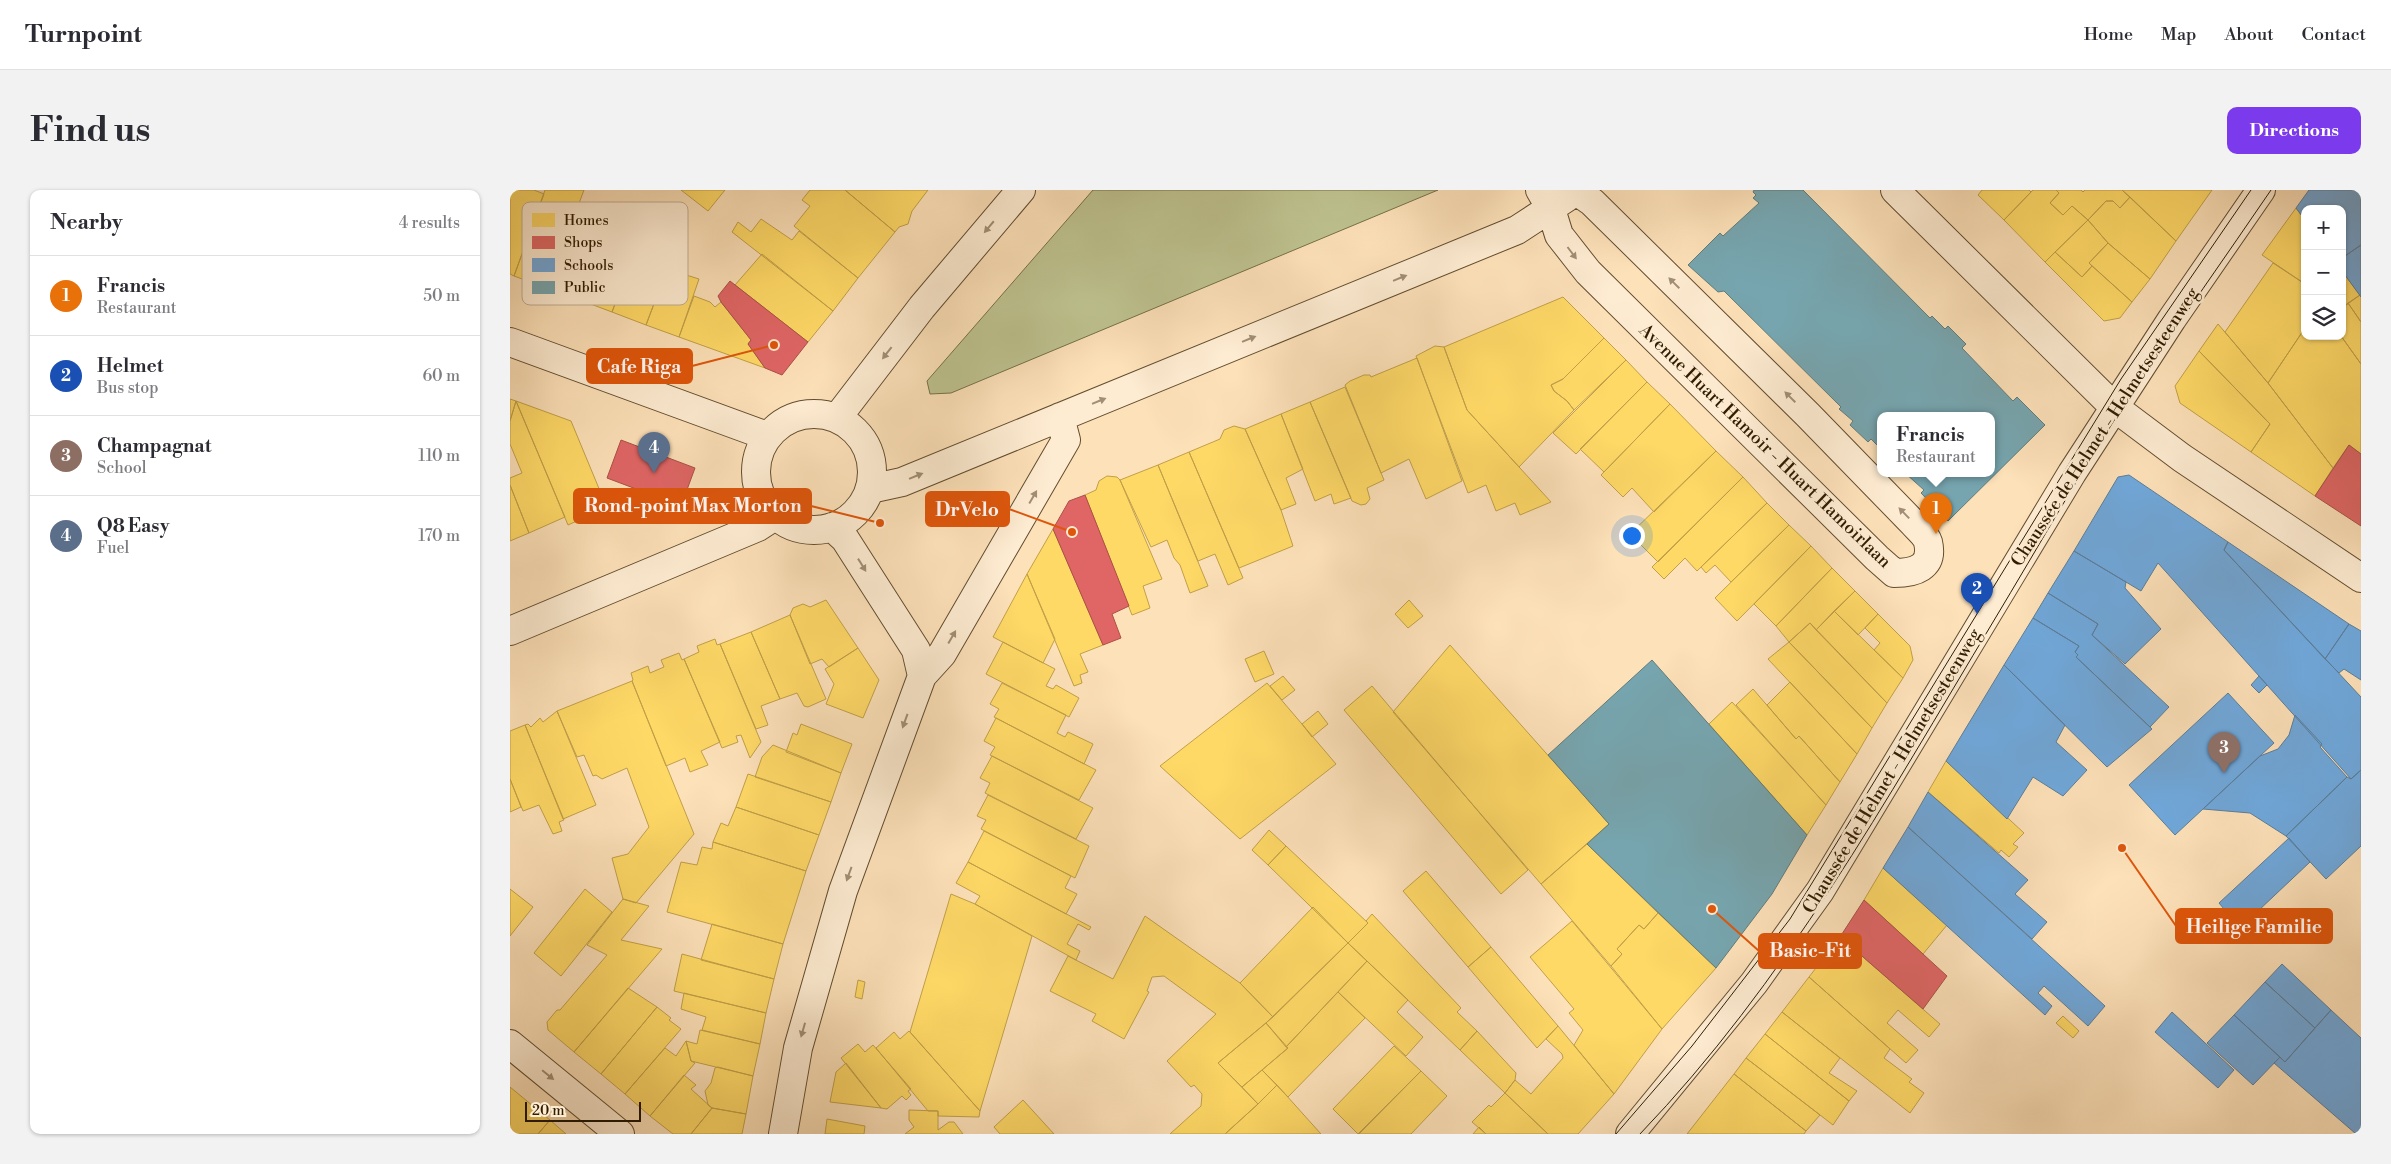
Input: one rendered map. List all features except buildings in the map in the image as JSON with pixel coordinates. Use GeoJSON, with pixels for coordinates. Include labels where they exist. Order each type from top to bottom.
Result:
{"type":"FeatureCollection","features":[{"type":"Feature","properties":{"kind":"street"},"geometry":{"type":"LineString","coordinates":[[837,418],[922,307],[1021,190]]}},
{"type":"Feature","properties":{"kind":"street"},"geometry":{"type":"LineString","coordinates":[[870,489],[902,482],[1517,230],[1545,200],[1576,190]]}},
{"type":"Feature","properties":{"kind":"street","name":"Avenue Huart Hamoir - Huart Hamoirlaan"},"geometry":{"type":"LineString","coordinates":[[1545,200],[1559,235],[1588,272],[1877,558],[1894,572],[1912,572],[1923,566],[1928,558],[1928,541],[1913,523],[1592,202],[1576,190]]}},
{"type":"Feature","properties":{"kind":"street"},"geometry":{"type":"LineString","coordinates":[[1896,190],[2114,407],[2182,458],[2361,578]]}},
{"type":"Feature","properties":{"kind":"street","name":"Chaussée de Helmet - Helmetsesteenweg"},"geometry":{"type":"LineString","coordinates":[[1630,1134],[1754,983],[1820,891],[2114,407],[2261,190]]}},
{"type":"Feature","properties":{"kind":"street"},"geometry":{"type":"LineString","coordinates":[[510,342],[767,436]]}},
{"type":"Feature","properties":{"kind":"street"},"geometry":{"type":"LineString","coordinates":[[812,413],[837,418],[856,431],[868,449],[872,469],[870,489],[864,502],[855,513],[832,527],[818,530],[788,525],[775,516],[764,504],[758,490],[755,476],[756,462],[767,436],[787,420],[799,415],[812,413]]}},
{"type":"Feature","properties":{"kind":"street"},"geometry":{"type":"LineString","coordinates":[[783,1134],[798,1048],[843,891],[922,676],[942,654],[1066,440],[1060,417]]}},
{"type":"Feature","properties":{"kind":"street"},"geometry":{"type":"LineString","coordinates":[[510,631],[758,527],[775,516]]}},
{"type":"Feature","properties":{"kind":"street"},"geometry":{"type":"LineString","coordinates":[[832,527],[845,539],[916,650],[922,676]]}},
{"type":"Feature","properties":{"kind":"street"},"geometry":{"type":"LineString","coordinates":[[510,1044],[620,1134]]}},
{"type":"Feature","properties":{"kind":"green space"},"geometry":{"type":"Polygon","coordinates":[[[1093,190],[1438,190],[951,393],[930,394],[927,381],[1093,190]]]}},
{"type":"Feature","properties":{"kind":"tram line"},"geometry":{"type":"LineString","coordinates":[[1616,1134],[1692,1046],[1790,919],[2121,379],[2251,190]]}},
{"type":"Feature","properties":{"kind":"tram line"},"geometry":{"type":"LineString","coordinates":[[1640,1134],[1692,1076],[1741,1015],[1787,953],[1831,888],[1913,756],[2116,417],[2271,190]]}},
{"type":"Feature","properties":{"kind":"place","name":"Cafe Riga"},"geometry":{"type":"Point","coordinates":[774,345]}},
{"type":"Feature","properties":{"kind":"place","name":"Q8 Easy"},"geometry":{"type":"Point","coordinates":[654,473]}},
{"type":"Feature","properties":{"kind":"place","name":"Rond-point Max Morton"},"geometry":{"type":"Point","coordinates":[880,523]}},
{"type":"Feature","properties":{"kind":"place","name":"DrVelo"},"geometry":{"type":"Point","coordinates":[1072,532]}},
{"type":"Feature","properties":{"kind":"place","name":"Francis"},"geometry":{"type":"Point","coordinates":[1936,534]}},
{"type":"Feature","properties":{"kind":"place","name":"Helmet"},"geometry":{"type":"Point","coordinates":[1977,614]}},
{"type":"Feature","properties":{"kind":"place","name":"Champagnat"},"geometry":{"type":"Point","coordinates":[2224,773]}},
{"type":"Feature","properties":{"kind":"place","name":"Heilige Familie"},"geometry":{"type":"Point","coordinates":[2122,848]}},
{"type":"Feature","properties":{"kind":"place","name":"Basic-Fit"},"geometry":{"type":"Point","coordinates":[1712,909]}}]}
